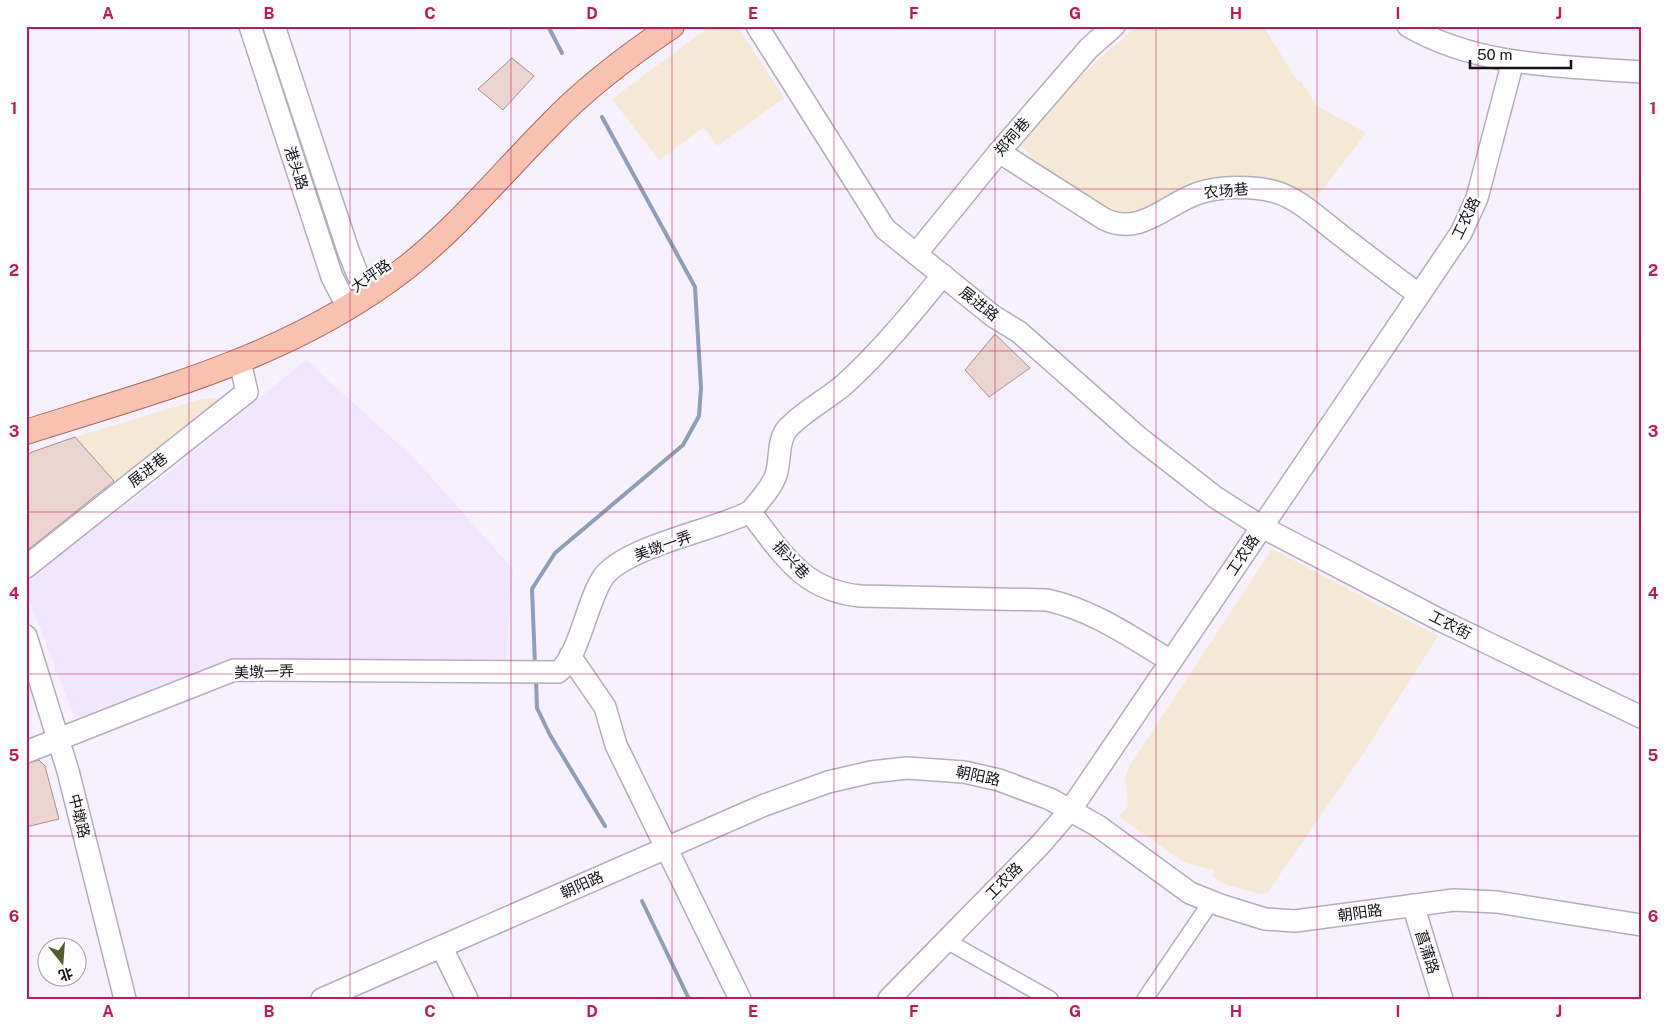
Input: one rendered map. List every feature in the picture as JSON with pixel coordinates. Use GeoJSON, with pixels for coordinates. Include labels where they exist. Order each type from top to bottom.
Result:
{"type":"FeatureCollection","features":[{"type":"Feature","properties":{"kind":"main road","name":"大坪路"},"geometry":{"type":"LineString","coordinates":[[26,417],[236,350],[345,302],[365,289],[430,231],[563,103],[649,26]]}},
{"type":"Feature","properties":{"kind":"main road"},"geometry":{"type":"LineString","coordinates":[[593,76],[672,26]]}},
{"type":"Feature","properties":{"kind":"main road"},"geometry":{"type":"LineString","coordinates":[[26,432],[240,362],[312,330],[345,302]]}},
{"type":"Feature","properties":{"kind":"street","name":"港头路"},"geometry":{"type":"LineString","coordinates":[[250,26],[330,269],[345,302]]}},
{"type":"Feature","properties":{"kind":"street","name":"港头路"},"geometry":{"type":"LineString","coordinates":[[274,26],[348,250],[365,289]]}},
{"type":"Feature","properties":{"kind":"street","name":"展进路"},"geometry":{"type":"LineString","coordinates":[[757,26],[877,220],[895,239],[944,275],[993,316],[1019,332],[1138,437],[1215,497],[1262,527]]}},
{"type":"Feature","properties":{"kind":"street","name":"郑祠巷"},"geometry":{"type":"LineString","coordinates":[[916,254],[999,152],[1089,48],[1114,26]]}},
{"type":"Feature","properties":{"kind":"street"},"geometry":{"type":"LineString","coordinates":[[1408,26],[1440,43],[1513,61],[1641,72]]}},
{"type":"Feature","properties":{"kind":"street","name":"工农路"},"geometry":{"type":"LineString","coordinates":[[889,999],[1040,845],[1071,809],[1461,233],[1472,211],[1513,61]]}},
{"type":"Feature","properties":{"kind":"street","name":"农场巷"},"geometry":{"type":"LineString","coordinates":[[999,152],[1104,219],[1119,224],[1144,221],[1193,195],[1205,191],[1252,189],[1274,191],[1303,206],[1418,294]]}},
{"type":"Feature","properties":{"kind":"street"},"geometry":{"type":"LineString","coordinates":[[750,512],[767,491],[775,476],[781,441],[788,427],[844,386],[869,362],[944,275]]}},
{"type":"Feature","properties":{"kind":"street","name":"展进巷"},"geometry":{"type":"LineString","coordinates":[[26,567],[247,392],[240,362]]}},
{"type":"Feature","properties":{"kind":"street","name":"美墩一弄"},"geometry":{"type":"LineString","coordinates":[[26,752],[234,670],[548,672],[562,669],[570,656],[600,583],[616,566],[641,552],[710,529],[750,512]]}},
{"type":"Feature","properties":{"kind":"street","name":"振兴巷"},"geometry":{"type":"LineString","coordinates":[[750,512],[801,572],[816,584],[834,592],[860,596],[1047,600],[1068,605],[1096,616],[1171,661]]}},
{"type":"Feature","properties":{"kind":"street","name":"工农街"},"geometry":{"type":"LineString","coordinates":[[1262,527],[1442,621],[1641,717]]}},
{"type":"Feature","properties":{"kind":"street","name":"中墩路"},"geometry":{"type":"LineString","coordinates":[[26,636],[58,740],[125,999]]}},
{"type":"Feature","properties":{"kind":"street"},"geometry":{"type":"LineString","coordinates":[[570,656],[605,707],[616,745],[740,999]]}},
{"type":"Feature","properties":{"kind":"street","name":"朝阳路"},"geometry":{"type":"LineString","coordinates":[[322,999],[442,948],[665,848],[807,789],[849,776],[889,769],[928,769],[980,775],[1017,785],[1071,809],[1098,826],[1181,887],[1211,902],[1265,919],[1284,921],[1374,912],[1454,900],[1496,902],[1641,924]]}},
{"type":"Feature","properties":{"kind":"street"},"geometry":{"type":"LineString","coordinates":[[1145,999],[1211,902]]}},
{"type":"Feature","properties":{"kind":"street","name":"菖蒲路"},"geometry":{"type":"LineString","coordinates":[[1413,905],[1442,999]]}},
{"type":"Feature","properties":{"kind":"street"},"geometry":{"type":"LineString","coordinates":[[945,940],[1050,999]]}},
{"type":"Feature","properties":{"kind":"street"},"geometry":{"type":"LineString","coordinates":[[442,948],[467,999]]}},
{"type":"Feature","properties":{"kind":"shaded area"},"geometry":{"type":"Polygon","coordinates":[[[710,26],[737,26],[784,98],[717,146],[704,127],[659,160],[612,99],[710,26]]]}},
{"type":"Feature","properties":{"kind":"shaded area"},"geometry":{"type":"Polygon","coordinates":[[[1137,26],[1263,26],[1298,82],[1301,81],[1317,106],[1366,133],[1313,202],[1287,184],[1253,176],[1187,188],[1154,208],[1118,217],[1049,174],[1015,140],[1108,51],[1137,26]]]}},
{"type":"Feature","properties":{"kind":"shaded area"},"geometry":{"type":"Polygon","coordinates":[[[306,360],[414,458],[513,569],[506,659],[227,659],[75,719],[26,591],[26,579],[158,481],[306,360]]]}},
{"type":"Feature","properties":{"kind":"shaded area"},"geometry":{"type":"Polygon","coordinates":[[[227,398],[118,485],[75,437],[201,399],[227,398]]]}},
{"type":"Feature","properties":{"kind":"shaded area"},"geometry":{"type":"Polygon","coordinates":[[[1272,549],[1438,636],[1365,751],[1268,892],[1261,894],[1221,883],[1213,876],[1214,870],[1184,862],[1119,817],[1128,806],[1125,779],[1129,767],[1272,549]]]}},
{"type":"Feature","properties":{"kind":"building"},"geometry":{"type":"Polygon","coordinates":[[[512,58],[534,76],[503,110],[478,89],[512,58]]]}},
{"type":"Feature","properties":{"kind":"building"},"geometry":{"type":"Polygon","coordinates":[[[995,334],[1030,368],[989,397],[965,370],[995,334]]]}},
{"type":"Feature","properties":{"kind":"building"},"geometry":{"type":"Polygon","coordinates":[[[75,437],[114,481],[29,549],[26,545],[26,456],[32,452],[75,437]]]}},
{"type":"Feature","properties":{"kind":"building"},"geometry":{"type":"Polygon","coordinates":[[[39,760],[45,766],[59,819],[26,827],[26,764],[39,760]]]}},
{"type":"Feature","properties":{"kind":"waterway"},"geometry":{"type":"LineString","coordinates":[[548,26],[562,53]]}},
{"type":"Feature","properties":{"kind":"waterway"},"geometry":{"type":"LineString","coordinates":[[535,665],[532,589],[555,553],[683,445],[699,416],[701,388],[695,287],[602,117]]}},
{"type":"Feature","properties":{"kind":"waterway"},"geometry":{"type":"LineString","coordinates":[[536,679],[537,708],[550,735],[605,826]]}},
{"type":"Feature","properties":{"kind":"waterway"},"geometry":{"type":"LineString","coordinates":[[642,901],[689,999]]}}]}
